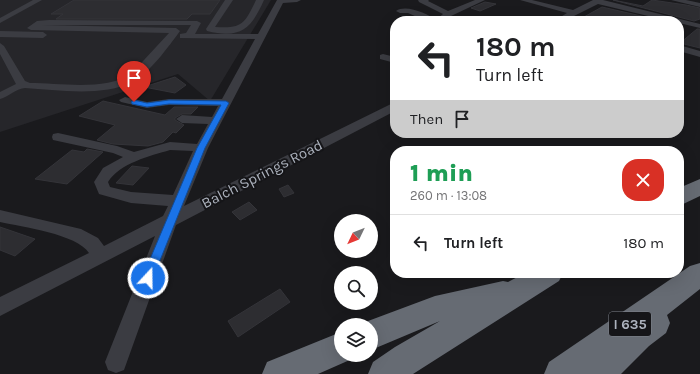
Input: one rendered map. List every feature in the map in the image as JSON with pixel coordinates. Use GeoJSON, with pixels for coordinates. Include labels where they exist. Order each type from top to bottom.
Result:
{"type":"FeatureCollection","features":[{"type":"Feature","properties":{"kind":"highway"},"geometry":{"type":"LineString","coordinates":[[684,195],[700,186]]}},
{"type":"Feature","properties":{"kind":"highway","name":"I 635"},"geometry":{"type":"LineString","coordinates":[[561,374],[700,274]]}},
{"type":"Feature","properties":{"kind":"highway"},"geometry":{"type":"LineString","coordinates":[[384,374],[540,278]]}},
{"type":"Feature","properties":{"kind":"highway"},"geometry":{"type":"LineString","coordinates":[[597,374],[638,335],[682,303],[700,287]]}},
{"type":"Feature","properties":{"kind":"highway"},"geometry":{"type":"LineString","coordinates":[[378,332],[435,309],[521,289]]}},
{"type":"Feature","properties":{"kind":"highway"},"geometry":{"type":"LineString","coordinates":[[279,374],[334,351]]}},
{"type":"Feature","properties":{"kind":"street"},"geometry":{"type":"LineString","coordinates":[[0,21],[38,0]]}},
{"type":"Feature","properties":{"kind":"street"},"geometry":{"type":"LineString","coordinates":[[229,0],[210,29],[237,30],[244,28],[250,21],[260,0]]}},
{"type":"Feature","properties":{"kind":"street"},"geometry":{"type":"LineString","coordinates":[[116,362],[169,222],[201,148],[281,0],[297,0]]}},
{"type":"Feature","properties":{"kind":"street"},"geometry":{"type":"LineString","coordinates":[[425,0],[421,1],[470,16]]}},
{"type":"Feature","properties":{"kind":"street"},"geometry":{"type":"LineString","coordinates":[[430,0],[454,11]]}},
{"type":"Feature","properties":{"kind":"street"},"geometry":{"type":"LineString","coordinates":[[447,16],[454,11],[481,0]]}},
{"type":"Feature","properties":{"kind":"street"},"geometry":{"type":"LineString","coordinates":[[524,0],[574,12]]}},
{"type":"Feature","properties":{"kind":"street"},"geometry":{"type":"LineString","coordinates":[[675,0],[700,5]]}},
{"type":"Feature","properties":{"kind":"street"},"geometry":{"type":"LineString","coordinates":[[567,16],[597,1],[659,16]]}},
{"type":"Feature","properties":{"kind":"street"},"geometry":{"type":"LineString","coordinates":[[400,11],[409,11],[421,16]]}},
{"type":"Feature","properties":{"kind":"street"},"geometry":{"type":"LineString","coordinates":[[0,46],[21,83],[28,86],[112,85],[128,80],[137,74],[176,31],[31,28],[47,18],[57,15]]}},
{"type":"Feature","properties":{"kind":"street"},"geometry":{"type":"LineString","coordinates":[[250,21],[270,21]]}},
{"type":"Feature","properties":{"kind":"street"},"geometry":{"type":"LineString","coordinates":[[684,22],[700,26]]}},
{"type":"Feature","properties":{"kind":"street"},"geometry":{"type":"LineString","coordinates":[[40,23],[197,23],[189,36]]}},
{"type":"Feature","properties":{"kind":"street"},"geometry":{"type":"LineString","coordinates":[[0,34],[262,36]]}},
{"type":"Feature","properties":{"kind":"street"},"geometry":{"type":"LineString","coordinates":[[684,49],[700,54]]}},
{"type":"Feature","properties":{"kind":"street"},"geometry":{"type":"LineString","coordinates":[[383,57],[390,59]]}},
{"type":"Feature","properties":{"kind":"street"},"geometry":{"type":"LineString","coordinates":[[0,96],[24,84]]}},
{"type":"Feature","properties":{"kind":"street"},"geometry":{"type":"LineString","coordinates":[[125,100],[147,105],[169,102],[226,103]]}},
{"type":"Feature","properties":{"kind":"street","name":"Balch Springs Road"},"geometry":{"type":"LineString","coordinates":[[0,307],[390,109]]}},
{"type":"Feature","properties":{"kind":"street"},"geometry":{"type":"LineString","coordinates":[[182,119],[215,122]]}},
{"type":"Feature","properties":{"kind":"street"},"geometry":{"type":"LineString","coordinates":[[58,137],[117,150],[134,157]]}},
{"type":"Feature","properties":{"kind":"street"},"geometry":{"type":"LineString","coordinates":[[178,201],[117,195],[104,190],[101,182],[108,171],[134,157],[170,146],[201,148]]}},
{"type":"Feature","properties":{"kind":"street"},"geometry":{"type":"LineString","coordinates":[[0,216],[75,234],[92,243],[101,256]]}},
{"type":"Feature","properties":{"kind":"shaded area"},"geometry":{"type":"Polygon","coordinates":[[[0,0],[271,0],[210,101],[178,74],[0,132],[0,0]]]}},
{"type":"Feature","properties":{"kind":"building"},"geometry":{"type":"Polygon","coordinates":[[[74,0],[220,0],[210,14],[192,14],[187,19],[56,19],[63,14],[51,14],[74,0]]]}},
{"type":"Feature","properties":{"kind":"building"},"geometry":{"type":"Polygon","coordinates":[[[613,0],[643,6],[652,0],[700,8],[700,19],[694,21],[684,18],[684,16],[675,16],[613,0]]]}},
{"type":"Feature","properties":{"kind":"building"},"geometry":{"type":"Polygon","coordinates":[[[485,2],[496,4],[480,11],[471,8],[485,2]]]}},
{"type":"Feature","properties":{"kind":"building"},"geometry":{"type":"Polygon","coordinates":[[[602,7],[641,16],[586,16],[602,7]]]}},
{"type":"Feature","properties":{"kind":"building"},"geometry":{"type":"Polygon","coordinates":[[[697,29],[700,29],[700,48],[684,44],[684,40],[697,29]]]}},
{"type":"Feature","properties":{"kind":"building"},"geometry":{"type":"Polygon","coordinates":[[[175,77],[186,85],[175,93],[144,87],[175,77]]]}},
{"type":"Feature","properties":{"kind":"building"},"geometry":{"type":"Polygon","coordinates":[[[103,101],[165,115],[174,107],[198,107],[191,114],[182,114],[175,118],[175,120],[184,125],[176,133],[173,132],[163,142],[148,146],[113,144],[97,140],[115,125],[79,116],[103,101]]]}},
{"type":"Feature","properties":{"kind":"building"},"geometry":{"type":"Polygon","coordinates":[[[87,149],[103,152],[67,184],[35,179],[72,150],[84,152],[87,149]]]}},
{"type":"Feature","properties":{"kind":"building"},"geometry":{"type":"Polygon","coordinates":[[[132,166],[149,168],[133,185],[116,183],[132,166]]]}},
{"type":"Feature","properties":{"kind":"building"},"geometry":{"type":"Polygon","coordinates":[[[288,185],[294,193],[284,197],[279,189],[288,185]]]}},
{"type":"Feature","properties":{"kind":"building"},"geometry":{"type":"Polygon","coordinates":[[[249,202],[257,210],[240,220],[232,212],[249,202]]]}},
{"type":"Feature","properties":{"kind":"building"},"geometry":{"type":"Polygon","coordinates":[[[0,227],[35,239],[15,256],[0,250],[0,227]]]}},
{"type":"Feature","properties":{"kind":"building"},"geometry":{"type":"Polygon","coordinates":[[[280,289],[290,302],[238,337],[228,321],[280,289]]]}},
{"type":"Feature","properties":{"kind":"route"},"geometry":{"type":"LineString","coordinates":[[134,102],[143,105],[169,102],[226,103],[201,148],[169,222],[148,278]]}}]}
